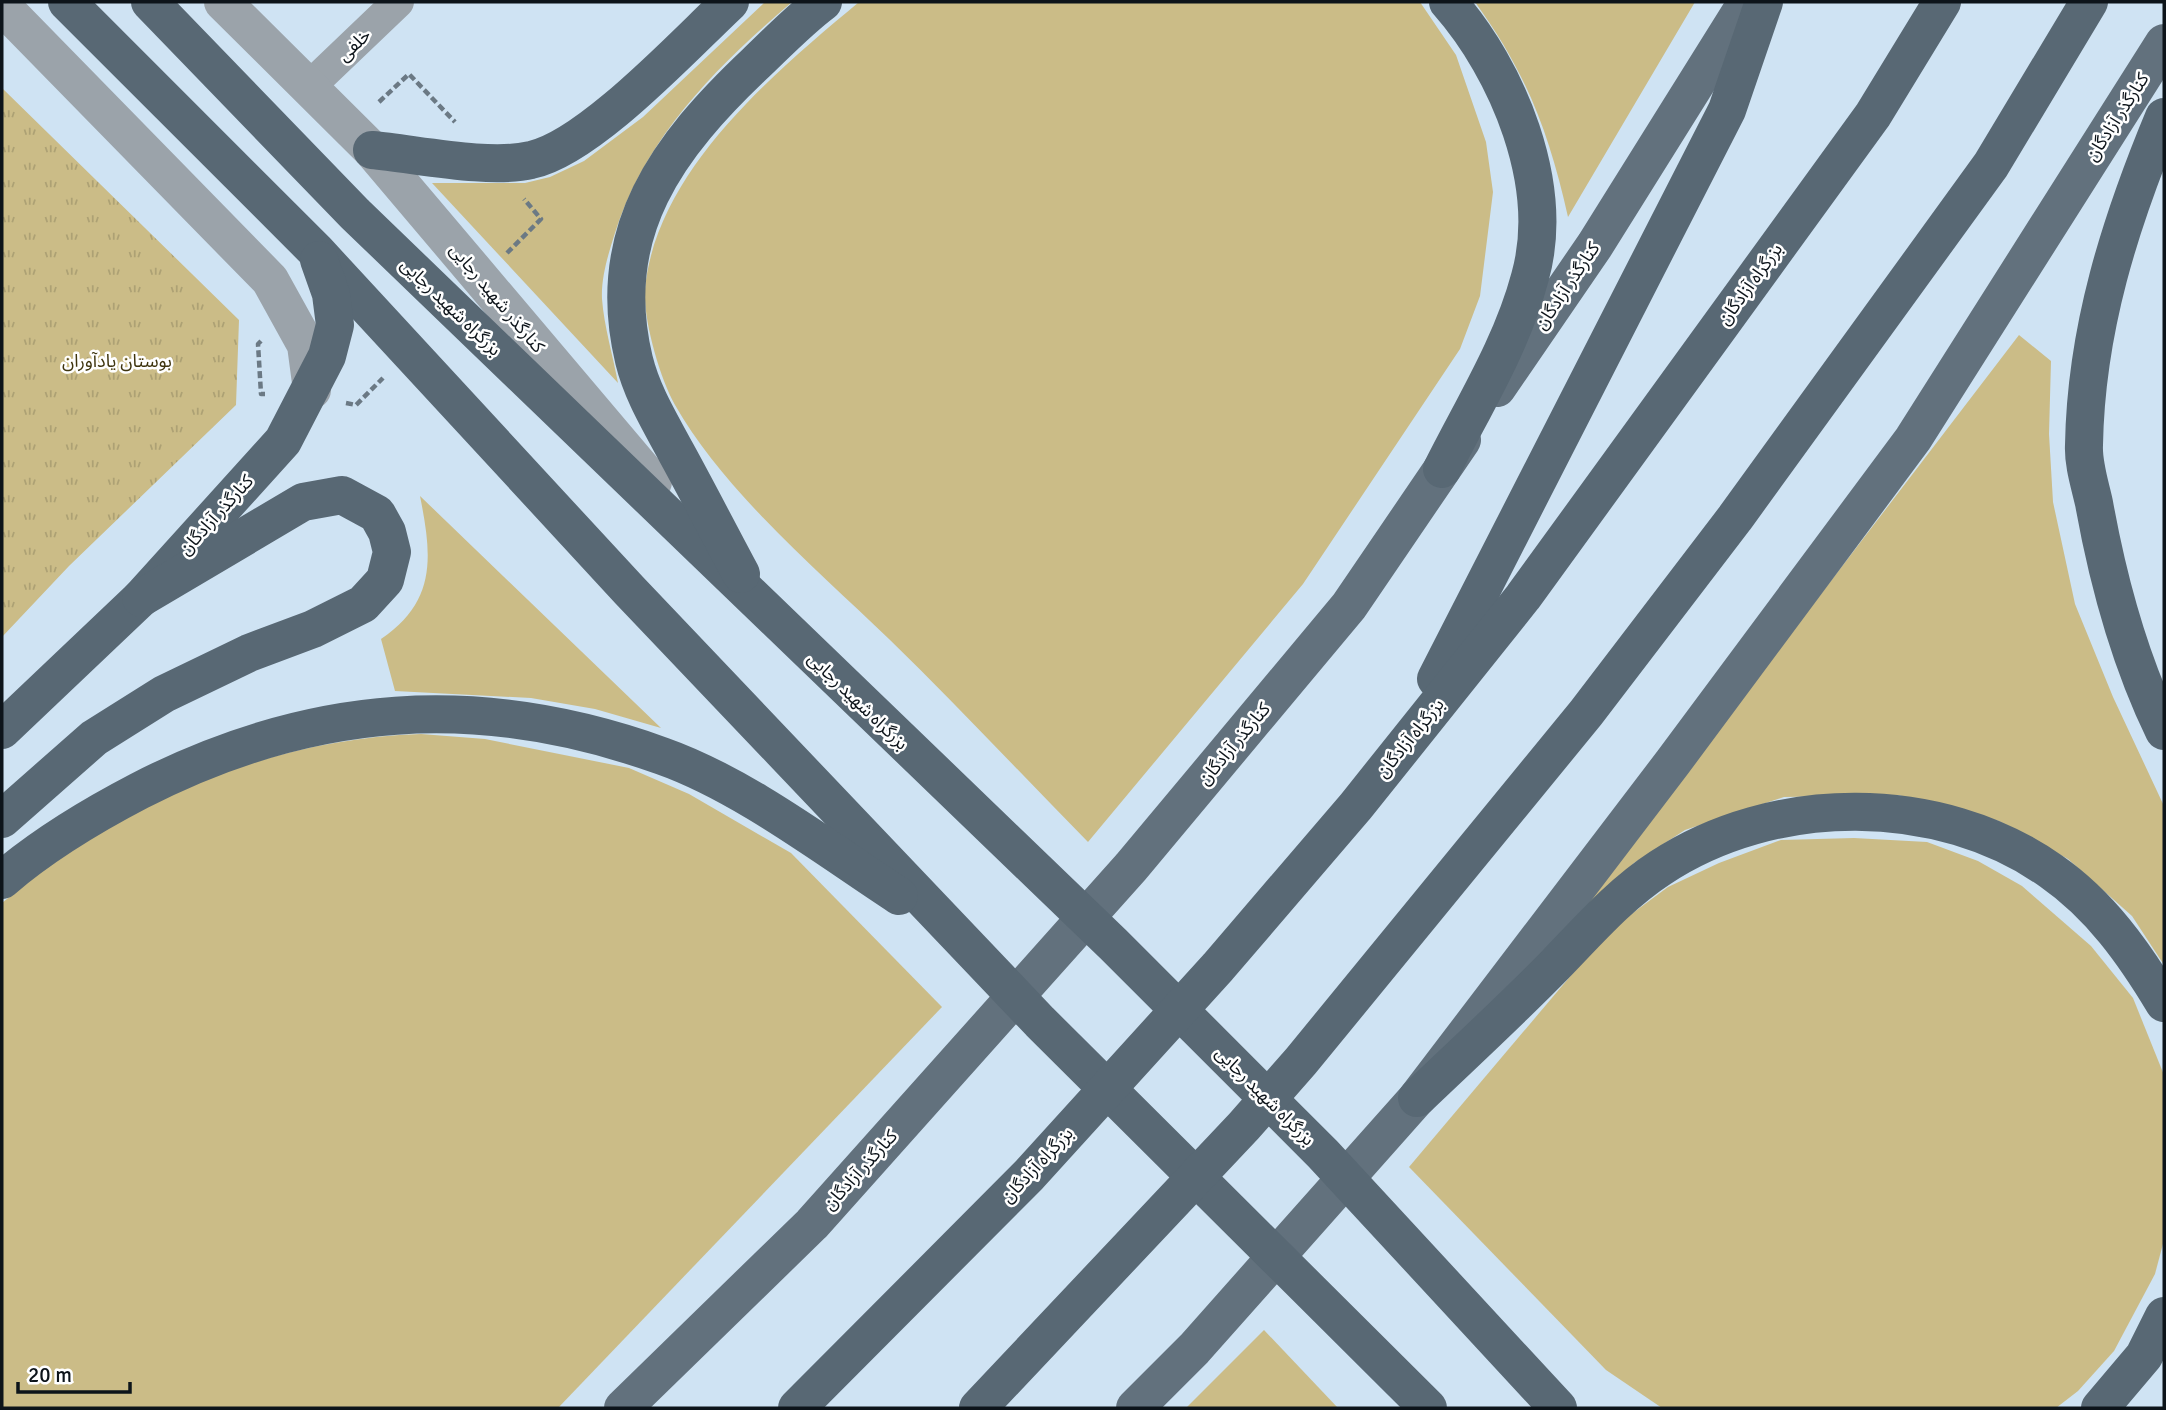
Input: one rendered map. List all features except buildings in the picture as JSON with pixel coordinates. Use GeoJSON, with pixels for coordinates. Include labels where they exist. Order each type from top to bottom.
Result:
{"type":"FeatureCollection","features":[{"type":"Feature","properties":{"kind":"highway"},"geometry":{"type":"LineString","coordinates":[[67,2],[316,251],[629,590],[950,929],[1428,1408]]}},
{"type":"Feature","properties":{"kind":"highway","name":"بزرگراه شهید رجایی"},"geometry":{"type":"LineString","coordinates":[[150,2],[355,214],[759,606],[1113,944],[1323,1154],[1551,1401]]}},
{"type":"Feature","properties":{"kind":"highway"},"geometry":{"type":"LineString","coordinates":[[372,150],[498,163],[531,161],[561,150],[626,100],[730,2]]}},
{"type":"Feature","properties":{"kind":"highway"},"geometry":{"type":"LineString","coordinates":[[759,606],[647,397],[634,361],[626,317],[626,278],[636,229],[664,165],[729,88],[823,2]]}},
{"type":"Feature","properties":{"kind":"highway"},"geometry":{"type":"LineString","coordinates":[[1442,469],[1515,325],[1531,274],[1538,222],[1521,127],[1497,72],[1448,2]]}},
{"type":"Feature","properties":{"kind":"highway"},"geometry":{"type":"LineString","coordinates":[[1397,754],[1727,110],[1764,2]]}},
{"type":"Feature","properties":{"kind":"highway","name":"بزرگراه آزادگان"},"geometry":{"type":"LineString","coordinates":[[797,1408],[1029,1175],[1218,967],[1397,754],[1523,597],[1865,126],[1941,2]]}},
{"type":"Feature","properties":{"kind":"highway"},"geometry":{"type":"LineString","coordinates":[[978,1408],[1301,1061],[1586,713],[1735,518],[1991,165],[2089,2]]}},
{"type":"Feature","properties":{"kind":"highway"},"geometry":{"type":"LineString","coordinates":[[2164,117],[2138,179],[2107,272],[2090,354],[2084,449],[2108,578],[2151,705],[2164,731]]}},
{"type":"Feature","properties":{"kind":"highway","name":"کنارگذر آزادگان"},"geometry":{"type":"LineString","coordinates":[[2,730],[141,597],[283,441],[312,390],[327,356],[335,326],[331,294],[316,251]]}},
{"type":"Feature","properties":{"kind":"highway"},"geometry":{"type":"LineString","coordinates":[[2,819],[94,738],[164,694],[248,653],[313,629],[363,604],[385,580],[392,552],[377,514],[342,495],[303,502],[141,597]]}},
{"type":"Feature","properties":{"kind":"highway"},"geometry":{"type":"LineString","coordinates":[[2,880],[77,823],[163,779],[245,744],[310,726],[379,715],[449,714],[518,719],[588,733],[663,756],[736,792],[950,929]]}},
{"type":"Feature","properties":{"kind":"highway"},"geometry":{"type":"LineString","coordinates":[[1417,1098],[1598,919],[1658,869],[1698,845],[1758,825],[1808,814],[1870,812],[1929,819],[1986,834],[2050,870],[2090,903],[2134,954],[2164,1003]]}},
{"type":"Feature","properties":{"kind":"highway"},"geometry":{"type":"LineString","coordinates":[[2099,1408],[2144,1356],[2164,1316]]}},
{"type":"Feature","properties":{"kind":"highway"},"geometry":{"type":"LineString","coordinates":[[1551,1401],[1578,1408]]}},
{"type":"Feature","properties":{"kind":"main road","name":"کنارگذر آزادگان"},"geometry":{"type":"LineString","coordinates":[[623,1408],[812,1224],[1131,867],[1349,606],[1595,245],[1747,2]]}},
{"type":"Feature","properties":{"kind":"main road","name":"کنارگذر آزادگان"},"geometry":{"type":"LineString","coordinates":[[1135,1408],[1194,1349],[1417,1098],[1673,762],[1913,439],[2164,43]]}},
{"type":"Feature","properties":{"kind":"street","name":"کنارگذر شهید رجایی"},"geometry":{"type":"LineString","coordinates":[[223,2],[372,150],[759,606]]}},
{"type":"Feature","properties":{"kind":"street","name":"خلفی"},"geometry":{"type":"LineString","coordinates":[[309,88],[398,2]]}},
{"type":"Feature","properties":{"kind":"street"},"geometry":{"type":"LineString","coordinates":[[2,6],[270,280],[306,345],[312,390]]}},
{"type":"Feature","properties":{"kind":"path"},"geometry":{"type":"LineString","coordinates":[[409,74],[462,129]]}},
{"type":"Feature","properties":{"kind":"path"},"geometry":{"type":"LineString","coordinates":[[258,344],[261,394]]}},
{"type":"Feature","properties":{"kind":"green space"},"geometry":{"type":"Polygon","coordinates":[[[765,2],[792,2],[736,52],[686,107],[663,136],[627,200],[609,251],[602,291],[618,383],[432,183],[525,183],[550,177],[584,161],[643,117],[765,2]]]}},
{"type":"Feature","properties":{"kind":"green space"},"geometry":{"type":"Polygon","coordinates":[[[859,2],[1420,2],[1456,55],[1486,142],[1493,192],[1480,296],[1460,349],[1303,584],[1088,842],[914,664],[803,558],[746,499],[695,437],[675,405],[654,348],[645,289],[654,246],[671,204],[695,165],[724,128],[791,60],[859,2]]]}},
{"type":"Feature","properties":{"kind":"green space"},"geometry":{"type":"Polygon","coordinates":[[[1475,2],[1695,2],[1568,217],[1553,157],[1534,104],[1508,53],[1475,2]]]}},
{"type":"Feature","properties":{"kind":"green space","name":"بوستان یادآوران"},"geometry":{"type":"Polygon","coordinates":[[[2,88],[239,320],[236,405],[69,566],[2,637],[2,88]]]}},
{"type":"Feature","properties":{"kind":"green space"},"geometry":{"type":"Polygon","coordinates":[[[2019,335],[2051,361],[2049,434],[2053,502],[2075,604],[2113,697],[2164,806],[2164,965],[2132,916],[2068,859],[1999,821],[1898,795],[1784,797],[1685,830],[1634,863],[1534,969],[2019,335]]]}},
{"type":"Feature","properties":{"kind":"green space"},"geometry":{"type":"Polygon","coordinates":[[[420,496],[661,728],[595,709],[531,698],[395,691],[381,639],[412,609],[426,576],[427,538],[420,496]]]}},
{"type":"Feature","properties":{"kind":"green space"},"geometry":{"type":"Polygon","coordinates":[[[421,734],[485,739],[629,768],[689,794],[791,853],[942,1007],[558,1408],[2,1408],[2,903],[48,867],[96,835],[146,807],[198,783],[251,763],[306,748],[421,734]]]}},
{"type":"Feature","properties":{"kind":"green space"},"geometry":{"type":"Polygon","coordinates":[[[1854,838],[1927,842],[1978,861],[2022,886],[2091,946],[2133,998],[2164,1075],[2164,1240],[2155,1274],[2114,1351],[2078,1391],[2056,1408],[1662,1408],[1606,1370],[1409,1167],[1584,960],[1626,918],[1668,887],[1719,863],[1781,840],[1854,838]]]}},
{"type":"Feature","properties":{"kind":"green space"},"geometry":{"type":"Polygon","coordinates":[[[1264,1330],[1338,1408],[1186,1408],[1264,1330]]]}}]}
